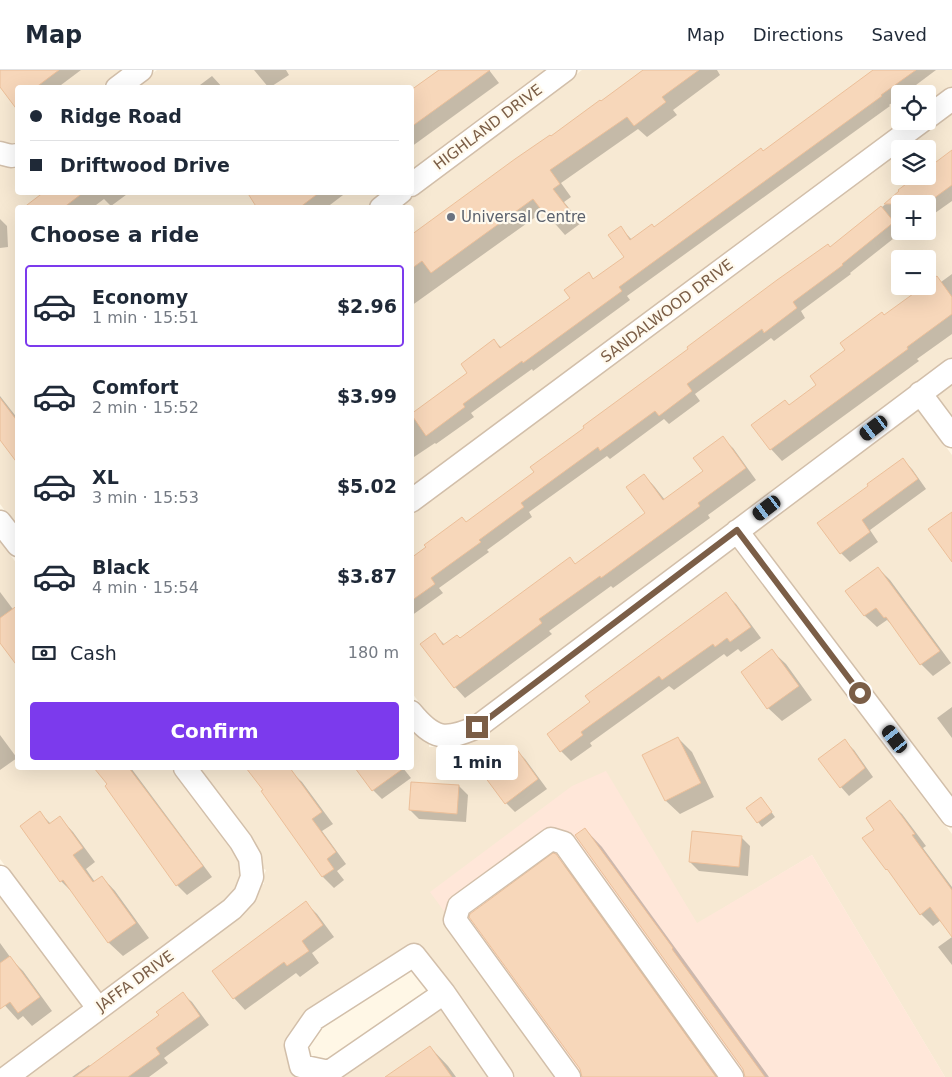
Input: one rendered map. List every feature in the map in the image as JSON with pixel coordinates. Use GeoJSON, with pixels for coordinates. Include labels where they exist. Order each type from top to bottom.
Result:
{"type":"FeatureCollection","features":[{"type":"Feature","properties":{"kind":"street"},"geometry":{"type":"LineString","coordinates":[[121,85],[141,70]]}},
{"type":"Feature","properties":{"kind":"street","name":"HIGHLAND DRIVE"},"geometry":{"type":"LineString","coordinates":[[414,183],[565,70]]}},
{"type":"Feature","properties":{"kind":"street"},"geometry":{"type":"LineString","coordinates":[[936,111],[952,99]]}},
{"type":"Feature","properties":{"kind":"street","name":"SANDALWOOD DRIVE"},"geometry":{"type":"LineString","coordinates":[[414,500],[910,130]]}},
{"type":"Feature","properties":{"kind":"street"},"geometry":{"type":"LineString","coordinates":[[0,153],[15,155]]}},
{"type":"Feature","properties":{"kind":"street"},"geometry":{"type":"LineString","coordinates":[[385,205],[397,195]]}},
{"type":"Feature","properties":{"kind":"street"},"geometry":{"type":"LineString","coordinates":[[414,715],[424,727],[440,737],[457,736],[477,727],[952,370]]}},
{"type":"Feature","properties":{"kind":"street"},"geometry":{"type":"LineString","coordinates":[[920,394],[952,436]]}},
{"type":"Feature","properties":{"kind":"street"},"geometry":{"type":"LineString","coordinates":[[0,522],[15,541]]}},
{"type":"Feature","properties":{"kind":"street"},"geometry":{"type":"LineString","coordinates":[[737,530],[952,815]]}},
{"type":"Feature","properties":{"kind":"street","name":"JAFFA DRIVE"},"geometry":{"type":"LineString","coordinates":[[7,1077],[232,909],[245,895],[252,877],[250,858],[241,842],[187,770]]}},
{"type":"Feature","properties":{"kind":"street"},"geometry":{"type":"LineString","coordinates":[[569,1077],[455,920],[459,906],[551,838],[564,843],[732,1077]]}},
{"type":"Feature","properties":{"kind":"street"},"geometry":{"type":"LineString","coordinates":[[0,877],[98,1008]]}},
{"type":"Feature","properties":{"kind":"street"},"geometry":{"type":"LineString","coordinates":[[444,993],[328,1072],[301,1066],[296,1045],[314,1019],[414,955],[444,993],[502,1077]]}},
{"type":"Feature","properties":{"kind":"shaded area"},"geometry":{"type":"Polygon","coordinates":[[[0,70],[124,70],[104,85],[15,85],[15,145],[3,143],[0,140],[0,70]]]}},
{"type":"Feature","properties":{"kind":"shaded area"},"geometry":{"type":"Polygon","coordinates":[[[157,70],[549,70],[414,171],[414,85],[138,85],[157,70]]]}},
{"type":"Feature","properties":{"kind":"shaded area"},"geometry":{"type":"Polygon","coordinates":[[[582,70],[952,70],[952,87],[936,99],[936,85],[891,85],[891,130],[894,130],[414,487],[414,205],[402,205],[582,70]]]}},
{"type":"Feature","properties":{"kind":"shaded area"},"geometry":{"type":"Polygon","coordinates":[[[952,111],[952,358],[473,718],[455,726],[444,726],[432,718],[414,696],[414,512],[891,157],[891,185],[936,185],[936,140],[914,140],[927,130],[936,130],[936,123],[952,111]]]}},
{"type":"Feature","properties":{"kind":"shaded area"},"geometry":{"type":"Polygon","coordinates":[[[0,164],[15,165],[15,195],[382,195],[369,205],[15,205],[15,524],[0,504],[0,164]]]}},
{"type":"Feature","properties":{"kind":"shaded area"},"geometry":{"type":"Polygon","coordinates":[[[952,382],[952,417],[935,395],[952,382]]]}},
{"type":"Feature","properties":{"kind":"shaded area"},"geometry":{"type":"Polygon","coordinates":[[[917,408],[952,455],[952,796],[752,532],[917,408]]]}},
{"type":"Feature","properties":{"kind":"shaded area"},"geometry":{"type":"Polygon","coordinates":[[[0,541],[15,561],[15,770],[172,770],[231,848],[240,862],[242,876],[236,890],[225,902],[101,994],[0,859],[0,541]]]}},
{"type":"Feature","properties":{"kind":"shaded area"},"geometry":{"type":"Polygon","coordinates":[[[734,545],[952,834],[952,1077],[945,1077],[812,855],[697,924],[605,771],[565,1077],[515,1077],[447,978],[423,948],[309,1011],[302,1077],[23,1077],[260,885],[264,884],[263,877],[266,870],[262,868],[260,852],[250,835],[200,770],[414,770],[414,732],[429,743],[429,747],[436,747],[442,751],[445,747],[734,545]]]}},
{"type":"Feature","properties":{"kind":"shaded area"},"geometry":{"type":"Polygon","coordinates":[[[606,771],[697,923],[812,855],[945,1077],[565,1077],[430,892],[572,786],[606,771]]]}},
{"type":"Feature","properties":{"kind":"shaded area"},"geometry":{"type":"Polygon","coordinates":[[[0,896],[83,1007],[0,1070],[0,896]]]}},
{"type":"Feature","properties":{"kind":"shaded area"},"geometry":{"type":"Polygon","coordinates":[[[440,1007],[488,1077],[339,1077],[440,1007]]]}},
{"type":"Feature","properties":{"kind":"building"},"geometry":{"type":"Polygon","coordinates":[[[0,70],[59,70],[39,85],[15,85],[15,107],[0,87],[0,70]]]}},
{"type":"Feature","properties":{"kind":"building"},"geometry":{"type":"Polygon","coordinates":[[[439,70],[490,70],[414,125],[414,88],[439,70]]]}},
{"type":"Feature","properties":{"kind":"building"},"geometry":{"type":"Polygon","coordinates":[[[643,70],[699,70],[662,97],[666,102],[634,126],[627,117],[550,170],[560,184],[553,189],[570,211],[552,224],[533,199],[431,273],[422,261],[414,267],[414,233],[515,159],[643,70]]]}},
{"type":"Feature","properties":{"kind":"building"},"geometry":{"type":"Polygon","coordinates":[[[873,70],[916,70],[895,85],[891,85],[891,88],[882,96],[619,287],[622,291],[463,404],[465,407],[426,436],[414,418],[414,412],[467,373],[461,364],[494,339],[500,348],[570,298],[564,290],[589,272],[593,279],[624,257],[608,235],[621,226],[630,240],[652,224],[654,227],[761,148],[763,151],[873,70]]]}},
{"type":"Feature","properties":{"kind":"building"},"geometry":{"type":"Polygon","coordinates":[[[952,150],[952,185],[936,197],[936,195],[894,195],[905,185],[936,185],[936,162],[952,150]]]}},
{"type":"Feature","properties":{"kind":"building"},"geometry":{"type":"Polygon","coordinates":[[[40,195],[80,195],[67,205],[27,205],[40,195]]]}},
{"type":"Feature","properties":{"kind":"building"},"geometry":{"type":"Polygon","coordinates":[[[249,195],[316,195],[303,205],[255,205],[249,195]]]}},
{"type":"Feature","properties":{"kind":"building"},"geometry":{"type":"Polygon","coordinates":[[[891,198],[891,204],[884,204],[891,198]]]}},
{"type":"Feature","properties":{"kind":"building"},"geometry":{"type":"Polygon","coordinates":[[[881,206],[891,218],[891,224],[843,265],[793,302],[797,308],[764,333],[762,329],[687,384],[692,391],[659,416],[655,411],[600,451],[598,447],[521,503],[524,507],[479,540],[481,542],[431,578],[435,584],[414,599],[414,556],[426,547],[424,545],[462,517],[466,522],[534,472],[530,467],[688,349],[687,347],[828,244],[830,247],[881,206]]]}},
{"type":"Feature","properties":{"kind":"building"},"geometry":{"type":"Polygon","coordinates":[[[936,277],[952,297],[952,314],[907,347],[908,349],[770,450],[751,425],[785,400],[789,405],[816,385],[810,376],[845,350],[840,343],[882,312],[884,315],[912,295],[936,295],[936,277]]]}},
{"type":"Feature","properties":{"kind":"building"},"geometry":{"type":"Polygon","coordinates":[[[0,398],[15,418],[15,460],[0,440],[0,398]]]}},
{"type":"Feature","properties":{"kind":"building"},"geometry":{"type":"Polygon","coordinates":[[[723,436],[746,468],[698,503],[700,506],[601,578],[600,576],[539,619],[542,623],[454,688],[420,644],[435,633],[443,645],[457,635],[460,638],[570,557],[575,564],[645,513],[626,487],[644,474],[663,500],[703,471],[693,458],[723,436]]]}},
{"type":"Feature","properties":{"kind":"building"},"geometry":{"type":"Polygon","coordinates":[[[903,458],[918,479],[862,520],[870,532],[840,554],[817,523],[903,458]]]}},
{"type":"Feature","properties":{"kind":"building"},"geometry":{"type":"Polygon","coordinates":[[[952,512],[952,562],[928,529],[952,512]]]}},
{"type":"Feature","properties":{"kind":"building"},"geometry":{"type":"Polygon","coordinates":[[[878,567],[940,651],[920,665],[886,617],[884,618],[876,608],[864,616],[845,591],[878,567]]]}},
{"type":"Feature","properties":{"kind":"building"},"geometry":{"type":"Polygon","coordinates":[[[726,592],[751,627],[730,642],[727,638],[715,647],[713,644],[662,680],[659,676],[581,732],[583,735],[560,752],[547,734],[590,702],[585,696],[726,592]]]}},
{"type":"Feature","properties":{"kind":"building"},"geometry":{"type":"Polygon","coordinates":[[[15,607],[15,663],[0,643],[0,618],[15,607]]]}},
{"type":"Feature","properties":{"kind":"building"},"geometry":{"type":"Polygon","coordinates":[[[772,649],[799,686],[767,709],[741,672],[772,649]]]}},
{"type":"Feature","properties":{"kind":"building"},"geometry":{"type":"Polygon","coordinates":[[[678,737],[701,783],[665,801],[642,755],[678,737]]]}},
{"type":"Feature","properties":{"kind":"building"},"geometry":{"type":"Polygon","coordinates":[[[845,739],[865,768],[840,788],[818,759],[845,739]]]}},
{"type":"Feature","properties":{"kind":"building"},"geometry":{"type":"Polygon","coordinates":[[[516,748],[538,779],[505,804],[482,773],[516,748]]]}},
{"type":"Feature","properties":{"kind":"building"},"geometry":{"type":"Polygon","coordinates":[[[96,770],[131,770],[203,866],[176,886],[105,786],[107,784],[96,770]]]}},
{"type":"Feature","properties":{"kind":"building"},"geometry":{"type":"Polygon","coordinates":[[[248,770],[291,770],[322,812],[312,819],[336,852],[327,859],[334,869],[322,877],[261,791],[263,790],[248,770]]]}},
{"type":"Feature","properties":{"kind":"building"},"geometry":{"type":"Polygon","coordinates":[[[356,770],[401,770],[372,791],[356,770]]]}},
{"type":"Feature","properties":{"kind":"building"},"geometry":{"type":"Polygon","coordinates":[[[411,782],[459,785],[457,814],[409,810],[411,782]]]}},
{"type":"Feature","properties":{"kind":"building"},"geometry":{"type":"Polygon","coordinates":[[[761,797],[772,812],[757,823],[746,808],[761,797]]]}},
{"type":"Feature","properties":{"kind":"building"},"geometry":{"type":"Polygon","coordinates":[[[890,800],[915,834],[912,835],[952,890],[952,937],[930,907],[920,915],[862,838],[874,830],[866,818],[890,800]]]}},
{"type":"Feature","properties":{"kind":"building"},"geometry":{"type":"Polygon","coordinates":[[[40,811],[49,824],[60,816],[83,848],[73,855],[93,882],[102,876],[136,923],[108,943],[63,880],[60,882],[20,826],[40,811]]]}},
{"type":"Feature","properties":{"kind":"building"},"geometry":{"type":"Polygon","coordinates":[[[585,828],[765,1077],[745,1077],[743,1069],[575,835],[585,828]]]}},
{"type":"Feature","properties":{"kind":"building"},"geometry":{"type":"Polygon","coordinates":[[[692,831],[742,836],[739,867],[689,862],[692,831]]]}},
{"type":"Feature","properties":{"kind":"building"},"geometry":{"type":"Polygon","coordinates":[[[553,853],[556,854],[716,1077],[582,1077],[580,1069],[469,917],[470,914],[553,853]]]}},
{"type":"Feature","properties":{"kind":"building"},"geometry":{"type":"Polygon","coordinates":[[[306,901],[323,925],[302,941],[309,951],[287,966],[284,962],[233,999],[212,971],[306,901]]]}},
{"type":"Feature","properties":{"kind":"building"},"geometry":{"type":"Polygon","coordinates":[[[10,956],[40,997],[18,1013],[10,1002],[0,1009],[0,963],[10,956]]]}},
{"type":"Feature","properties":{"kind":"building"},"geometry":{"type":"Polygon","coordinates":[[[183,992],[200,1016],[156,1048],[160,1054],[128,1077],[75,1077],[159,1015],[156,1012],[183,992]]]}},
{"type":"Feature","properties":{"kind":"building"},"geometry":{"type":"Polygon","coordinates":[[[430,1046],[452,1077],[385,1077],[430,1046]]]}},
{"type":"Feature","properties":{"kind":"place","name":"Universal Centre"},"geometry":{"type":"Point","coordinates":[451,217]}},
{"type":"Feature","properties":{"kind":"route"},"geometry":{"type":"LineString","coordinates":[[477,727],[737,530],[860,693]]}}]}
